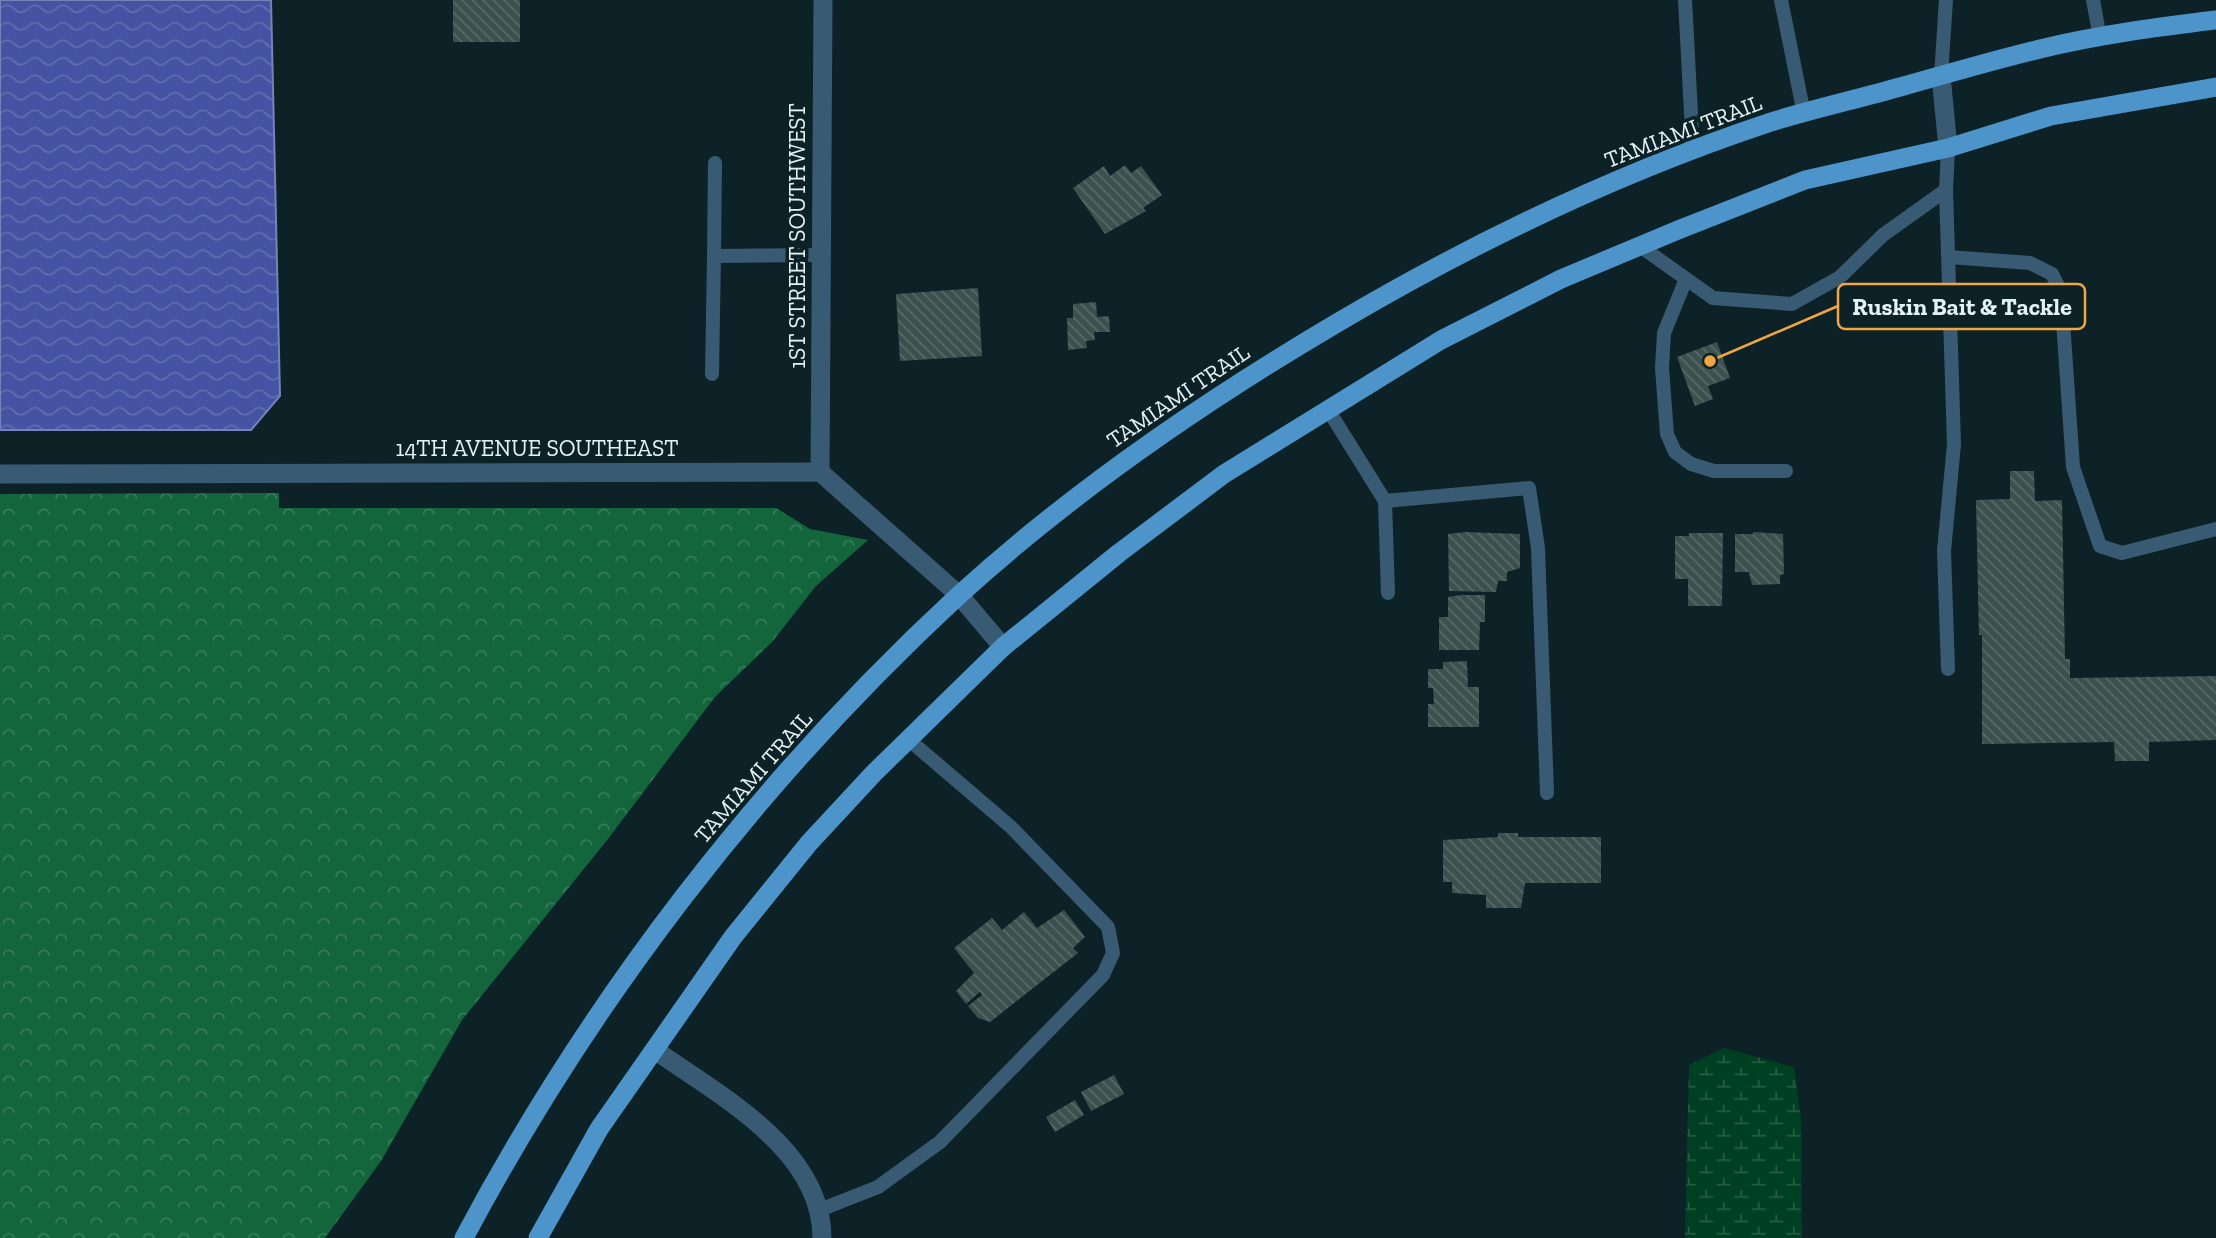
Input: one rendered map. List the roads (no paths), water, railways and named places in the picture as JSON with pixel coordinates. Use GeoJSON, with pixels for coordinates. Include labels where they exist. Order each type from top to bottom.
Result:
{"type":"FeatureCollection","features":[{"type":"Feature","properties":{"kind":"main road","name":"TAMIAMI TRAIL"},"geometry":{"type":"LineString","coordinates":[[464,1238],[499,1172],[567,1062],[666,918],[752,811],[847,706],[959,595],[1061,510],[1168,429],[1405,282],[1527,220],[1693,152],[1804,114],[2046,47],[2216,20]]}},
{"type":"Feature","properties":{"kind":"main road"},"geometry":{"type":"LineString","coordinates":[[538,1238],[599,1129],[733,937],[809,843],[908,739],[1003,647],[1119,553],[1214,481],[1327,408],[1440,340],[1561,279],[1805,180],[1948,148],[2051,116],[2216,87]]}},
{"type":"Feature","properties":{"kind":"street","name":"1ST STREET SOUTHWEST"},"geometry":{"type":"LineString","coordinates":[[820,472],[823,0]]}},
{"type":"Feature","properties":{"kind":"street"},"geometry":{"type":"LineString","coordinates":[[1941,76],[1948,148]]}},
{"type":"Feature","properties":{"kind":"street"},"geometry":{"type":"LineString","coordinates":[[820,472],[959,595],[1003,647]]}},
{"type":"Feature","properties":{"kind":"street","name":"14TH AVENUE SOUTHEAST"},"geometry":{"type":"LineString","coordinates":[[0,474],[820,472]]}},
{"type":"Feature","properties":{"kind":"street"},"geometry":{"type":"LineString","coordinates":[[655,1050],[775,1136],[805,1178],[822,1223],[822,1238]]}},
{"type":"Feature","properties":{"kind":"lane"},"geometry":{"type":"LineString","coordinates":[[1685,0],[1693,152]]}},
{"type":"Feature","properties":{"kind":"lane"},"geometry":{"type":"LineString","coordinates":[[1781,0],[1804,114]]}},
{"type":"Feature","properties":{"kind":"lane"},"geometry":{"type":"LineString","coordinates":[[1941,76],[1946,0]]}},
{"type":"Feature","properties":{"kind":"lane"},"geometry":{"type":"LineString","coordinates":[[2093,0],[2100,38]]}},
{"type":"Feature","properties":{"kind":"lane"},"geometry":{"type":"LineString","coordinates":[[1948,148],[1946,190],[1955,444],[1944,551],[1948,669]]}},
{"type":"Feature","properties":{"kind":"lane"},"geometry":{"type":"LineString","coordinates":[[712,374],[715,163]]}},
{"type":"Feature","properties":{"kind":"lane"},"geometry":{"type":"LineString","coordinates":[[1640,246],[1713,298],[1791,304],[1840,277],[1883,235],[1946,190]]}},
{"type":"Feature","properties":{"kind":"lane"},"geometry":{"type":"LineString","coordinates":[[714,256],[821,255]]}},
{"type":"Feature","properties":{"kind":"lane"},"geometry":{"type":"LineString","coordinates":[[1949,257],[2030,263],[2052,274],[2061,292],[2073,467],[2100,546],[2122,553],[2216,529]]}},
{"type":"Feature","properties":{"kind":"lane"},"geometry":{"type":"LineString","coordinates":[[1686,279],[1664,333],[1662,369],[1667,434],[1675,452],[1691,464],[1714,471],[1786,471]]}},
{"type":"Feature","properties":{"kind":"lane"},"geometry":{"type":"LineString","coordinates":[[1327,408],[1385,500],[1388,593]]}},
{"type":"Feature","properties":{"kind":"lane"},"geometry":{"type":"LineString","coordinates":[[1385,500],[1529,488],[1538,548],[1547,793]]}},
{"type":"Feature","properties":{"kind":"lane"},"geometry":{"type":"LineString","coordinates":[[817,1211],[878,1187],[940,1142],[1103,975],[1113,953],[1108,927],[1011,827],[908,739]]}},
{"type":"Feature","properties":{"kind":"water"},"geometry":{"type":"Polygon","coordinates":[[[0,0],[271,0],[280,396],[251,430],[0,430],[0,0]]]}},
{"type":"Feature","properties":{"kind":"place","name":"Ruskin Bait & Tackle"},"geometry":{"type":"Point","coordinates":[1710,361]}}]}
